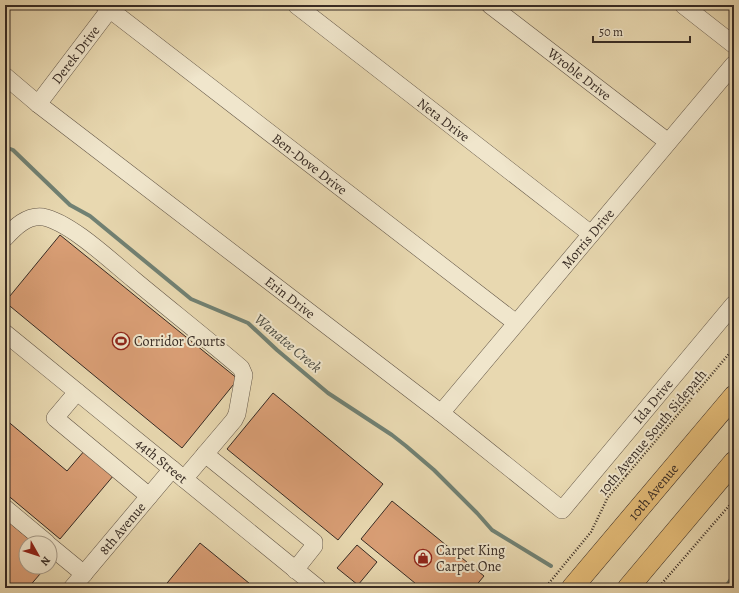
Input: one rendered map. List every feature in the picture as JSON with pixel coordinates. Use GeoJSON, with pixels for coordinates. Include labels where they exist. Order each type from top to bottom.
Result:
{"type":"FeatureCollection","features":[{"type":"Feature","properties":{"kind":"main road","name":"10th Avenue"},"geometry":{"type":"LineString","coordinates":[[572,588],[734,396]]}},
{"type":"Feature","properties":{"kind":"main road"},"geometry":{"type":"LineString","coordinates":[[628,588],[734,462]]}},
{"type":"Feature","properties":{"kind":"street","name":"Neta Drive"},"geometry":{"type":"LineString","coordinates":[[296,5],[591,234]]}},
{"type":"Feature","properties":{"kind":"street","name":"Wroble Drive"},"geometry":{"type":"LineString","coordinates":[[490,5],[668,142]]}},
{"type":"Feature","properties":{"kind":"street"},"geometry":{"type":"LineString","coordinates":[[683,5],[734,45]]}},
{"type":"Feature","properties":{"kind":"street","name":"Derek Drive"},"geometry":{"type":"LineString","coordinates":[[38,104],[109,6]]}},
{"type":"Feature","properties":{"kind":"street","name":"Ben-Dove Drive"},"geometry":{"type":"LineString","coordinates":[[109,6],[516,323]]}},
{"type":"Feature","properties":{"kind":"street","name":"Morris Drive"},"geometry":{"type":"LineString","coordinates":[[441,413],[734,64]]}},
{"type":"Feature","properties":{"kind":"street","name":"Erin Drive"},"geometry":{"type":"LineString","coordinates":[[5,76],[38,104],[441,413],[562,510],[572,498]]}},
{"type":"Feature","properties":{"kind":"street","name":"8th Avenue"},"geometry":{"type":"LineString","coordinates":[[5,238],[17,225],[31,218],[42,217],[58,221],[91,245],[241,368],[244,375],[237,414],[232,423],[205,454],[149,496],[72,588]]}},
{"type":"Feature","properties":{"kind":"street","name":"Ida Drive"},"geometry":{"type":"LineString","coordinates":[[572,498],[734,304]]}},
{"type":"Feature","properties":{"kind":"street","name":"44th Street"},"geometry":{"type":"LineString","coordinates":[[5,333],[318,588]]}},
{"type":"Feature","properties":{"kind":"street"},"geometry":{"type":"LineString","coordinates":[[77,392],[56,418],[149,496]]}},
{"type":"Feature","properties":{"kind":"street"},"geometry":{"type":"LineString","coordinates":[[205,454],[314,542],[314,546],[296,570]]}},
{"type":"Feature","properties":{"kind":"street"},"geometry":{"type":"LineString","coordinates":[[5,508],[37,535]]}},
{"type":"Feature","properties":{"kind":"street"},"geometry":{"type":"LineString","coordinates":[[58,553],[84,574]]}},
{"type":"Feature","properties":{"kind":"path","name":"10th Avenue South Sidepath"},"geometry":{"type":"LineString","coordinates":[[545,588],[591,532],[608,497],[734,348]]}},
{"type":"Feature","properties":{"kind":"path"},"geometry":{"type":"LineString","coordinates":[[658,588],[734,500]]}},
{"type":"Feature","properties":{"kind":"building","name":"Corridor Courts"},"geometry":{"type":"Polygon","coordinates":[[[60,235],[238,379],[182,448],[5,302],[60,235]]]}},
{"type":"Feature","properties":{"kind":"building"},"geometry":{"type":"Polygon","coordinates":[[[273,393],[383,484],[338,540],[227,449],[273,393]]]}},
{"type":"Feature","properties":{"kind":"building"},"geometry":{"type":"Polygon","coordinates":[[[5,419],[67,471],[85,450],[114,475],[60,539],[58,535],[55,535],[5,493],[5,419]]]}},
{"type":"Feature","properties":{"kind":"building","name":"Carpet King Carpet One"},"geometry":{"type":"Polygon","coordinates":[[[392,501],[484,576],[474,588],[421,588],[361,539],[392,501]]]}},
{"type":"Feature","properties":{"kind":"building"},"geometry":{"type":"Polygon","coordinates":[[[5,519],[24,535],[18,535],[18,575],[39,575],[28,588],[5,588],[5,519]]]}},
{"type":"Feature","properties":{"kind":"building"},"geometry":{"type":"Polygon","coordinates":[[[200,543],[255,588],[163,588],[200,543]]]}},
{"type":"Feature","properties":{"kind":"building"},"geometry":{"type":"Polygon","coordinates":[[[357,545],[377,562],[358,585],[337,568],[357,545]]]}},
{"type":"Feature","properties":{"kind":"waterway","name":"Wanatee Creek"},"geometry":{"type":"LineString","coordinates":[[5,147],[13,150],[70,205],[90,216],[191,299],[248,323],[277,350],[328,393],[392,435],[406,446],[434,470],[492,530],[551,566]]}},
{"type":"Feature","properties":{"kind":"waterway","name":"Wanatee Creek"},"geometry":{"type":"LineString","coordinates":[[725,588],[734,575]]}},
{"type":"Feature","properties":{"kind":"place","name":"Corridor Courts"},"geometry":{"type":"Point","coordinates":[121,341]}},
{"type":"Feature","properties":{"kind":"place","name":"Carpet King Carpet One"},"geometry":{"type":"Point","coordinates":[423,558]}}]}
